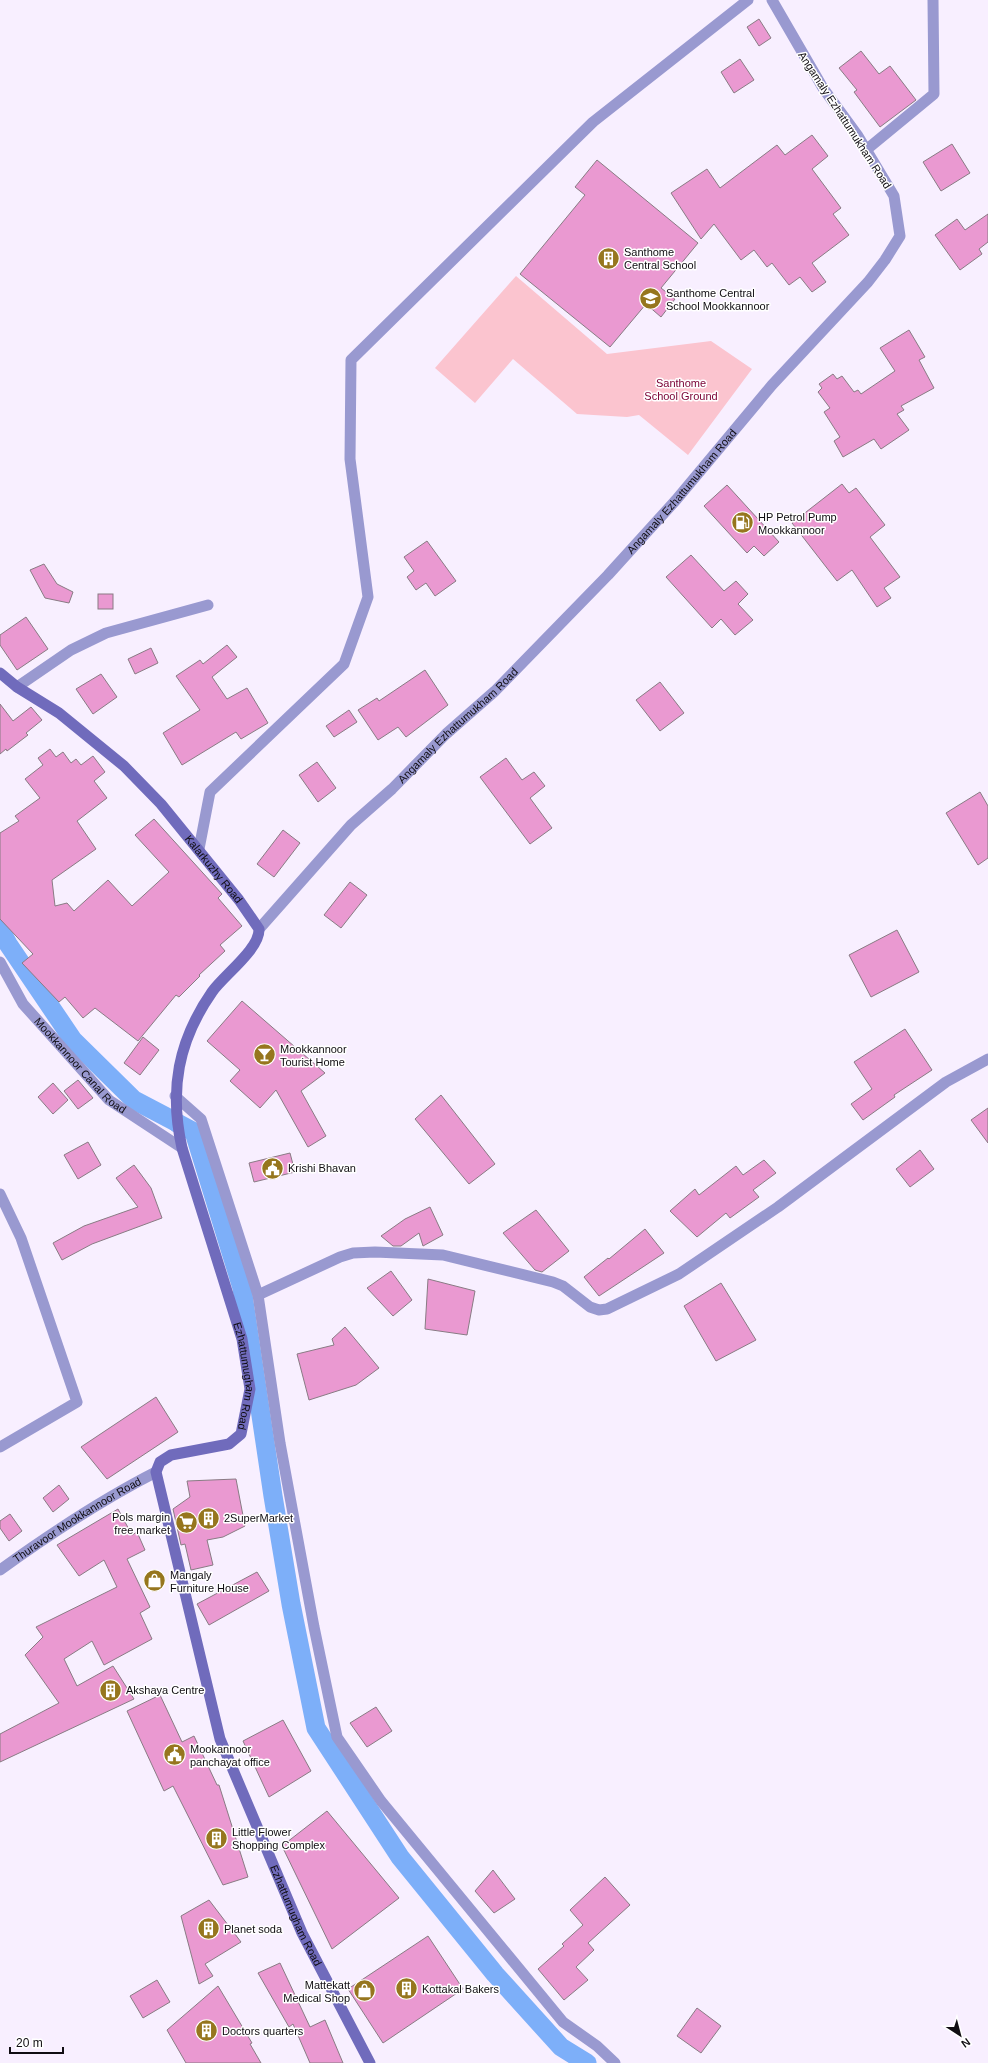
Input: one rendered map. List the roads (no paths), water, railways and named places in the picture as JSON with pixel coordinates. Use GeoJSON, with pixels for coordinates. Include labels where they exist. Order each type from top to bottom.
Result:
{"type":"FeatureCollection","features":[{"type":"Feature","properties":{"kind":"main road","name":"Kalarkuzhy Road"},"geometry":{"type":"LineString","coordinates":[[0,673],[17,687],[59,713],[124,766],[161,804],[199,849],[239,900],[259,929]]}},
{"type":"Feature","properties":{"kind":"main road"},"geometry":{"type":"LineString","coordinates":[[175,1096],[180,1058],[190,1032],[212,991],[257,941],[259,929]]}},
{"type":"Feature","properties":{"kind":"main road","name":"Ezhattumugham Road"},"geometry":{"type":"LineString","coordinates":[[175,1096],[177,1122],[182,1148],[242,1339],[250,1389],[241,1434],[236,1440],[229,1444],[171,1455],[160,1462],[156,1472],[220,1739],[302,1932],[370,2063]]}},
{"type":"Feature","properties":{"kind":"street"},"geometry":{"type":"LineString","coordinates":[[199,849],[210,792],[344,664],[368,597],[350,459],[351,360],[593,122],[748,0]]}},
{"type":"Feature","properties":{"kind":"street","name":"Angamaly Ezhattumukham Road"},"geometry":{"type":"LineString","coordinates":[[259,929],[351,825],[392,789],[446,734],[495,691],[564,622],[676,500],[772,385],[868,282],[885,260],[900,236],[894,196],[866,150],[823,88],[772,0]]}},
{"type":"Feature","properties":{"kind":"street"},"geometry":{"type":"LineString","coordinates":[[866,150],[934,94],[933,0]]}},
{"type":"Feature","properties":{"kind":"street"},"geometry":{"type":"LineString","coordinates":[[17,687],[70,650],[106,633],[208,604]]}},
{"type":"Feature","properties":{"kind":"street","name":"Mookkannoor Canal Road"},"geometry":{"type":"LineString","coordinates":[[0,962],[23,1004],[109,1100],[182,1148]]}},
{"type":"Feature","properties":{"kind":"street"},"geometry":{"type":"LineString","coordinates":[[258,1295],[340,1256],[353,1253],[375,1252],[443,1255],[541,1278],[563,1286],[590,1307],[599,1310],[607,1309],[679,1274],[778,1207],[946,1082],[988,1059]]}},
{"type":"Feature","properties":{"kind":"street"},"geometry":{"type":"LineString","coordinates":[[175,1096],[201,1119],[258,1295],[280,1443],[314,1627],[337,1737],[381,1801],[563,2022],[597,2046],[615,2063]]}},
{"type":"Feature","properties":{"kind":"street"},"geometry":{"type":"LineString","coordinates":[[0,1194],[21,1238],[77,1402],[0,1447]]}},
{"type":"Feature","properties":{"kind":"street","name":"Thuravoor Mookkannoor Road"},"geometry":{"type":"LineString","coordinates":[[0,1570],[66,1523],[115,1493],[156,1472]]}},
{"type":"Feature","properties":{"kind":"waterway"},"geometry":{"type":"LineString","coordinates":[[0,929],[8,944],[73,1040],[134,1100],[176,1122]]}},
{"type":"Feature","properties":{"kind":"waterway"},"geometry":{"type":"LineString","coordinates":[[177,1123],[194,1132],[242,1288],[273,1496],[291,1604],[316,1728],[400,1857],[495,1974],[561,2047],[587,2063]]}},
{"type":"Feature","properties":{"kind":"place","name":"Santhome Central School"},"geometry":{"type":"Point","coordinates":[609,258]}},
{"type":"Feature","properties":{"kind":"place","name":"Santhome Central School Mookkannoor"},"geometry":{"type":"Point","coordinates":[650,299]}},
{"type":"Feature","properties":{"kind":"place","name":"HP Petrol Pump Mookkannoor"},"geometry":{"type":"Point","coordinates":[742,523]}},
{"type":"Feature","properties":{"kind":"place","name":"Mookkannoor Tourist Home"},"geometry":{"type":"Point","coordinates":[264,1055]}},
{"type":"Feature","properties":{"kind":"place","name":"Krishi Bhavan"},"geometry":{"type":"Point","coordinates":[272,1168]}},
{"type":"Feature","properties":{"kind":"place","name":"2SuperMarket"},"geometry":{"type":"Point","coordinates":[209,1518]}},
{"type":"Feature","properties":{"kind":"place","name":"Pols margin free market"},"geometry":{"type":"Point","coordinates":[186,1523]}},
{"type":"Feature","properties":{"kind":"place","name":"Mangaly Furniture House"},"geometry":{"type":"Point","coordinates":[154,1581]}},
{"type":"Feature","properties":{"kind":"place","name":"Akshaya Centre"},"geometry":{"type":"Point","coordinates":[110,1690]}},
{"type":"Feature","properties":{"kind":"place","name":"Mookannoor panchayat office"},"geometry":{"type":"Point","coordinates":[175,1755]}},
{"type":"Feature","properties":{"kind":"place","name":"Little Flower Shopping Complex"},"geometry":{"type":"Point","coordinates":[217,1838]}},
{"type":"Feature","properties":{"kind":"place","name":"Planet soda"},"geometry":{"type":"Point","coordinates":[208,1929]}},
{"type":"Feature","properties":{"kind":"place","name":"Kottakal Bakers"},"geometry":{"type":"Point","coordinates":[406,1989]}},
{"type":"Feature","properties":{"kind":"place","name":"Mattekatt Medical Shop"},"geometry":{"type":"Point","coordinates":[365,1991]}},
{"type":"Feature","properties":{"kind":"place","name":"Doctors quarters"},"geometry":{"type":"Point","coordinates":[206,2031]}},
{"type":"Feature","properties":{"kind":"park label","name":"Santhome School Ground"},"geometry":{"type":"Point","coordinates":[681,389]}}]}
